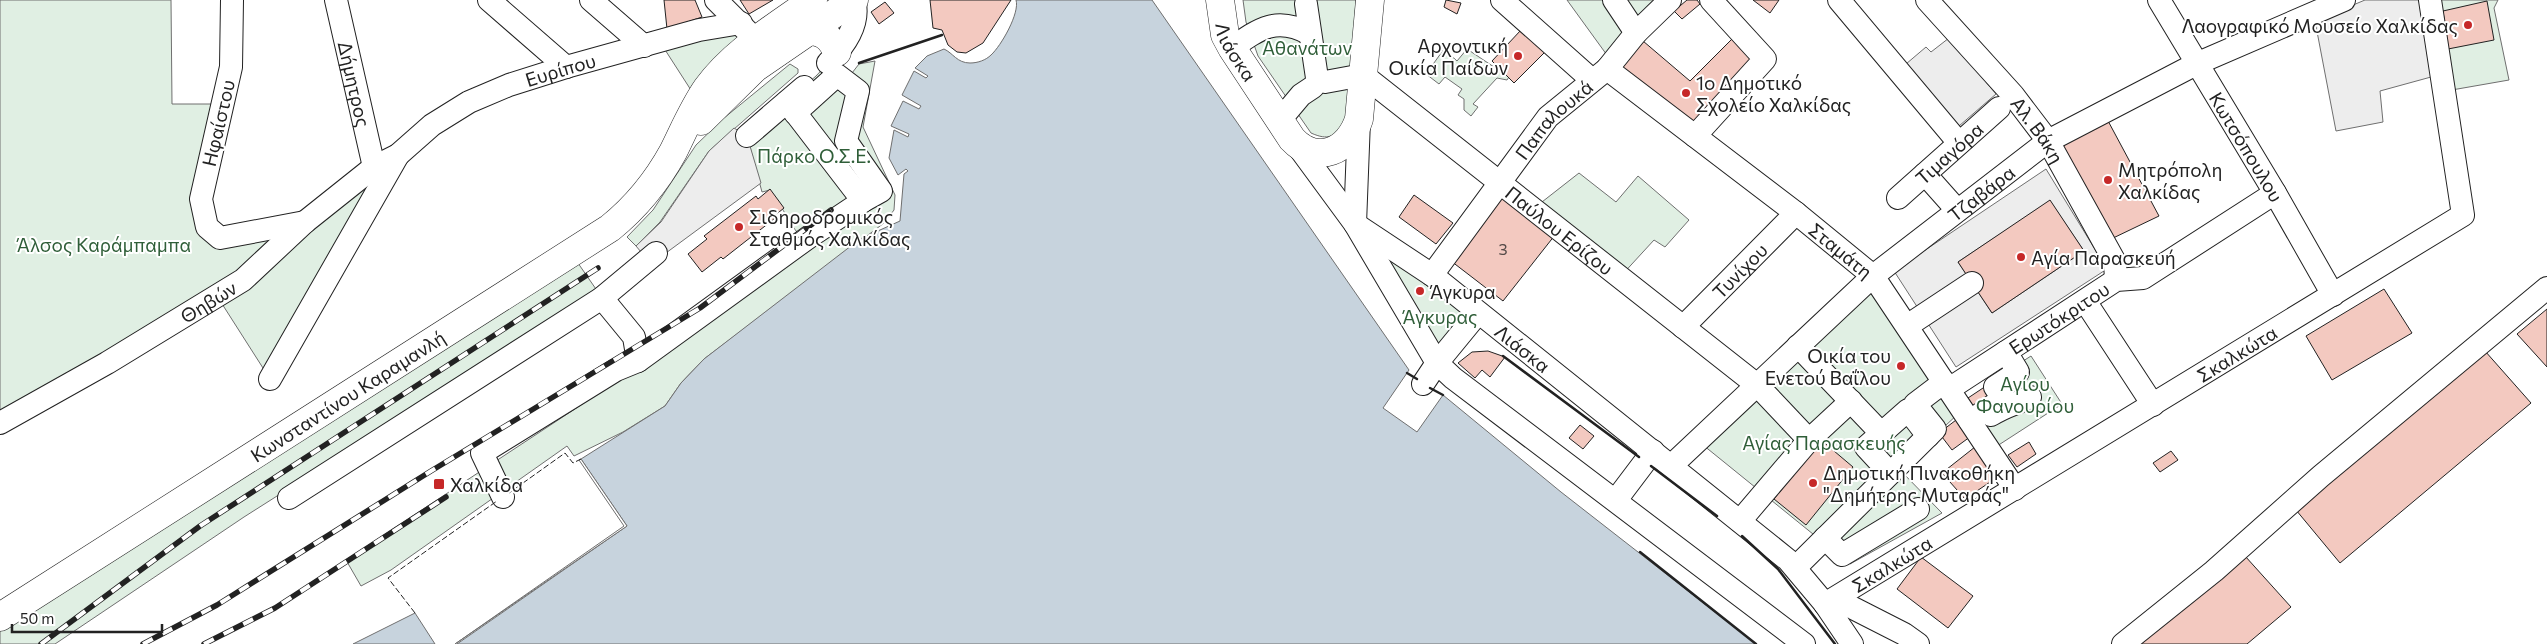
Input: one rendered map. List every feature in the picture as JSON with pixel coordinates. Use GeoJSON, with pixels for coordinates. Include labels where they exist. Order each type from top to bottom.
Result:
{"type":"FeatureCollection","features":[{"type":"Feature","properties":{"kind":"main road","name":"Κωνσταντίνου Καραμανλή"},"geometry":{"type":"LineString","coordinates":[[674,150],[688,118],[708,86],[727,65],[749,32],[813,0]]}},
{"type":"Feature","properties":{"kind":"main road","name":"Κωνσταντίνου Καραμανλή"},"geometry":{"type":"LineString","coordinates":[[0,617],[610,228],[629,211],[650,186],[674,150],[739,82],[806,31],[854,0]]}},
{"type":"Feature","properties":{"kind":"main road","name":"Λιάσκα"},"geometry":{"type":"LineString","coordinates":[[1220,0],[1225,35],[1286,129]]}},
{"type":"Feature","properties":{"kind":"main road"},"geometry":{"type":"LineString","coordinates":[[1286,129],[1301,147],[1313,152],[1331,151],[1348,142],[1355,132],[1359,119],[1370,0]]}},
{"type":"Feature","properties":{"kind":"main road"},"geometry":{"type":"LineString","coordinates":[[806,31],[823,33],[838,52]]}},
{"type":"Feature","properties":{"kind":"street","name":"Ηφαίστου"},"geometry":{"type":"LineString","coordinates":[[232,0],[231,67],[201,199],[207,227],[220,238],[305,222]]}},
{"type":"Feature","properties":{"kind":"street","name":"Δήμητρος"},"geometry":{"type":"LineString","coordinates":[[336,0],[374,167]]}},
{"type":"Feature","properties":{"kind":"street"},"geometry":{"type":"LineString","coordinates":[[489,0],[566,67]]}},
{"type":"Feature","properties":{"kind":"street"},"geometry":{"type":"LineString","coordinates":[[591,0],[644,46]]}},
{"type":"Feature","properties":{"kind":"street"},"geometry":{"type":"LineString","coordinates":[[716,0],[749,32]]}},
{"type":"Feature","properties":{"kind":"street"},"geometry":{"type":"LineString","coordinates":[[791,107],[811,80],[838,52],[855,20],[854,0]]}},
{"type":"Feature","properties":{"kind":"street","name":"Σταμάτη"},"geometry":{"type":"LineString","coordinates":[[1502,0],[1599,74],[1695,136],[1796,213],[1873,276],[2015,489]]}},
{"type":"Feature","properties":{"kind":"street"},"geometry":{"type":"LineString","coordinates":[[1614,0],[1636,33]]}},
{"type":"Feature","properties":{"kind":"street","name":"Παπαλουκά"},"geometry":{"type":"LineString","coordinates":[[1432,275],[1501,184],[1548,117],[1599,74],[1636,33],[1670,0]]}},
{"type":"Feature","properties":{"kind":"street"},"geometry":{"type":"LineString","coordinates":[[1695,136],[1765,59],[1710,0]]}},
{"type":"Feature","properties":{"kind":"street","name":"Αλ. Βάκη"},"geometry":{"type":"LineString","coordinates":[[1927,0],[2013,95],[2048,141],[2115,262],[2116,280]]}},
{"type":"Feature","properties":{"kind":"street","name":"Κωτσόπουλου"},"geometry":{"type":"LineString","coordinates":[[2159,0],[2275,193],[2333,296]]}},
{"type":"Feature","properties":{"kind":"street","name":"Τζαβάρα"},"geometry":{"type":"LineString","coordinates":[[1672,466],[1873,276],[2048,141],[2196,64],[2344,0]]}},
{"type":"Feature","properties":{"kind":"street","name":"Σκαλκώτα"},"geometry":{"type":"LineString","coordinates":[[1825,604],[2463,216],[2430,0]]}},
{"type":"Feature","properties":{"kind":"street"},"geometry":{"type":"LineString","coordinates":[[1306,1],[1318,82]]}},
{"type":"Feature","properties":{"kind":"street"},"geometry":{"type":"LineString","coordinates":[[1840,1],[1959,143]]}},
{"type":"Feature","properties":{"kind":"street"},"geometry":{"type":"LineString","coordinates":[[1232,48],[1266,26],[1281,24],[1296,26],[1311,41]]}},
{"type":"Feature","properties":{"kind":"street","name":"Ευρίπου"},"geometry":{"type":"LineString","coordinates":[[398,155],[432,125],[469,102],[509,85],[566,67],[700,30],[749,32]]}},
{"type":"Feature","properties":{"kind":"street"},"geometry":{"type":"LineString","coordinates":[[1286,129],[1301,95],[1318,82],[1363,75]]}},
{"type":"Feature","properties":{"kind":"street","name":"Παύλου Ερίζου"},"geometry":{"type":"LineString","coordinates":[[1363,75],[1757,385],[1809,440]]}},
{"type":"Feature","properties":{"kind":"street"},"geometry":{"type":"LineString","coordinates":[[503,497],[482,453],[616,370],[638,361],[863,201],[881,191],[846,141],[858,91],[837,76],[747,136]]}},
{"type":"Feature","properties":{"kind":"street"},"geometry":{"type":"LineString","coordinates":[[791,107],[863,201]]}},
{"type":"Feature","properties":{"kind":"street","name":"Τιμαγόρα"},"geometry":{"type":"LineString","coordinates":[[1898,198],[1999,108]]}},
{"type":"Feature","properties":{"kind":"street"},"geometry":{"type":"LineString","coordinates":[[1359,119],[1355,224],[1445,370],[1804,644]]}},
{"type":"Feature","properties":{"kind":"street","name":"Λιάσκα"},"geometry":{"type":"LineString","coordinates":[[1286,129],[1355,224],[1432,275],[1649,456],[1672,466],[1796,567],[1825,604],[1852,644]]}},
{"type":"Feature","properties":{"kind":"street","name":"Θηβών"},"geometry":{"type":"LineString","coordinates":[[0,423],[107,363],[243,280],[305,222],[374,167],[398,155]]}},
{"type":"Feature","properties":{"kind":"street"},"geometry":{"type":"LineString","coordinates":[[270,378],[398,155]]}},
{"type":"Feature","properties":{"kind":"street"},"geometry":{"type":"LineString","coordinates":[[1925,174],[1957,210]]}},
{"type":"Feature","properties":{"kind":"street","name":"Ερωτόκριτου"},"geometry":{"type":"LineString","coordinates":[[1928,436],[1935,429],[1915,404],[2006,352],[2116,280],[2143,278],[2275,193]]}},
{"type":"Feature","properties":{"kind":"street","name":"Τυνίχου"},"geometry":{"type":"LineString","coordinates":[[1683,327],[1796,213]]}},
{"type":"Feature","properties":{"kind":"street"},"geometry":{"type":"LineString","coordinates":[[289,498],[602,298],[656,253]]}},
{"type":"Feature","properties":{"kind":"street"},"geometry":{"type":"LineString","coordinates":[[1907,326],[1972,283]]}},
{"type":"Feature","properties":{"kind":"street"},"geometry":{"type":"LineString","coordinates":[[2123,644],[2214,572],[2321,476],[2547,288]]}},
{"type":"Feature","properties":{"kind":"street"},"geometry":{"type":"LineString","coordinates":[[602,298],[634,337],[638,361]]}},
{"type":"Feature","properties":{"kind":"street"},"geometry":{"type":"LineString","coordinates":[[2085,300],[2153,406]]}},
{"type":"Feature","properties":{"kind":"street"},"geometry":{"type":"LineString","coordinates":[[1423,384],[1445,370],[1478,313]]}},
{"type":"Feature","properties":{"kind":"street"},"geometry":{"type":"LineString","coordinates":[[1798,346],[1882,434]]}},
{"type":"Feature","properties":{"kind":"street"},"geometry":{"type":"LineString","coordinates":[[1972,424],[2007,405],[2016,404],[2030,394],[2006,352]]}},
{"type":"Feature","properties":{"kind":"street"},"geometry":{"type":"LineString","coordinates":[[1972,424],[2003,399],[1995,387],[2018,372]]}},
{"type":"Feature","properties":{"kind":"street"},"geometry":{"type":"LineString","coordinates":[[1740,521],[1809,440],[1851,401]]}},
{"type":"Feature","properties":{"kind":"street"},"geometry":{"type":"LineString","coordinates":[[1796,567],[1928,436],[1908,410],[1866,447],[1890,473]]}},
{"type":"Feature","properties":{"kind":"street"},"geometry":{"type":"LineString","coordinates":[[1616,500],[1649,456]]}},
{"type":"Feature","properties":{"kind":"street"},"geometry":{"type":"LineString","coordinates":[[1825,538],[1842,555],[1918,509]]}},
{"type":"Feature","properties":{"kind":"street"},"geometry":{"type":"LineString","coordinates":[[1825,604],[1851,607],[1904,634],[1918,644]]}},
{"type":"Feature","properties":{"kind":"green space","name":"Άλσος Καράμπαμπα"},"geometry":{"type":"Polygon","coordinates":[[[0,0],[171,0],[172,104],[223,104],[207,227],[305,222],[398,155],[270,379],[217,296],[0,424],[0,0]]]}},
{"type":"Feature","properties":{"kind":"green space","name":"Αθανάτων"},"geometry":{"type":"Polygon","coordinates":[[[1243,0],[1356,0],[1348,125],[1327,137],[1311,133],[1258,56],[1246,22],[1243,0]]]}},
{"type":"Feature","properties":{"kind":"green space"},"geometry":{"type":"Polygon","coordinates":[[[1567,0],[1670,0],[1612,62],[1567,0]]]}},
{"type":"Feature","properties":{"kind":"green space"},"geometry":{"type":"Polygon","coordinates":[[[2430,0],[2498,0],[2494,8],[2509,80],[2446,91],[2430,0]]]}},
{"type":"Feature","properties":{"kind":"green space"},"geometry":{"type":"Polygon","coordinates":[[[744,27],[698,101],[660,42],[744,27]]]}},
{"type":"Feature","properties":{"kind":"green space"},"geometry":{"type":"Polygon","coordinates":[[[1444,49],[1457,61],[1467,49],[1509,77],[1507,80],[1497,78],[1473,104],[1478,107],[1471,116],[1464,110],[1464,99],[1458,95],[1462,89],[1445,77],[1439,84],[1426,74],[1444,49]]]}},
{"type":"Feature","properties":{"kind":"green space","name":"Πάρκο Ο.Σ.Ε."},"geometry":{"type":"Polygon","coordinates":[[[833,58],[852,73],[859,64],[875,61],[863,127],[895,195],[894,210],[884,223],[704,359],[681,383],[665,406],[623,432],[574,456],[567,446],[391,570],[361,586],[346,560],[599,393],[806,242],[795,229],[770,190],[762,192],[747,136],[816,76],[833,58]]]}},
{"type":"Feature","properties":{"kind":"green space"},"geometry":{"type":"Polygon","coordinates":[[[790,64],[798,69],[798,73],[709,151],[660,222],[636,246],[627,237],[653,210],[696,145],[724,118],[790,64]]]}},
{"type":"Feature","properties":{"kind":"green space"},"geometry":{"type":"Polygon","coordinates":[[[1579,173],[1616,202],[1638,176],[1689,220],[1665,247],[1654,240],[1620,277],[1533,209],[1579,173]]]}},
{"type":"Feature","properties":{"kind":"green space"},"geometry":{"type":"Polygon","coordinates":[[[571,253],[598,292],[244,517],[55,644],[0,644],[0,618],[571,253]]]}},
{"type":"Feature","properties":{"kind":"green space","name":"Άγκυρας"},"geometry":{"type":"Polygon","coordinates":[[[1400,253],[1478,313],[1437,363],[1380,266],[1400,253]]]}},
{"type":"Feature","properties":{"kind":"green space","name":"Αγίας Παρασκευής"},"geometry":{"type":"Polygon","coordinates":[[[1872,291],[1959,413],[1899,469],[1942,513],[1850,564],[1703,445],[1872,291]]]}},
{"type":"Feature","properties":{"kind":"green space","name":"Αγίου Φανουρίου"},"geometry":{"type":"Polygon","coordinates":[[[2031,356],[2062,404],[1994,448],[1973,416],[1990,382],[2031,356]]]}},
{"type":"Feature","properties":{"kind":"shaded area"},"geometry":{"type":"Polygon","coordinates":[[[1016,0],[1152,0],[1409,370],[1383,408],[1417,432],[1443,395],[1561,492],[1756,644],[457,644],[627,526],[581,459],[665,406],[681,383],[704,359],[860,239],[900,221],[904,174],[908,171],[906,169],[898,175],[889,158],[894,130],[908,137],[909,134],[891,126],[903,101],[919,109],[921,106],[902,95],[914,71],[926,78],[928,76],[915,68],[927,56],[944,49],[958,60],[966,63],[982,61],[987,58],[995,51],[1009,29],[1015,13],[1016,0]]]}},
{"type":"Feature","properties":{"kind":"shaded area"},"geometry":{"type":"Polygon","coordinates":[[[2365,0],[2419,0],[2431,77],[2380,91],[2383,122],[2336,131],[2315,21],[2365,0]]]}},
{"type":"Feature","properties":{"kind":"shaded area"},"geometry":{"type":"Polygon","coordinates":[[[1949,38],[1996,94],[1959,126],[1906,64],[1926,47],[1931,52],[1949,38]]]}},
{"type":"Feature","properties":{"kind":"shaded area"},"geometry":{"type":"Polygon","coordinates":[[[734,128],[747,136],[761,183],[651,264],[636,246],[661,222],[709,151],[734,128]]]}},
{"type":"Feature","properties":{"kind":"shaded area"},"geometry":{"type":"Polygon","coordinates":[[[2046,169],[2107,269],[1956,367],[1894,271],[2046,169]],[[2050,201],[1958,262],[1992,313],[2084,251],[2050,201]]]}},
{"type":"Feature","properties":{"kind":"shaded area"},"geometry":{"type":"Polygon","coordinates":[[[415,613],[435,644],[353,644],[415,613]]]}},
{"type":"Feature","properties":{"kind":"pier"},"geometry":{"type":"Polygon","coordinates":[[[581,459],[627,526],[455,644],[624,526],[579,460],[581,459]]]}},
{"type":"Feature","properties":{"kind":"building"},"geometry":{"type":"Polygon","coordinates":[[[664,0],[695,0],[702,17],[667,29],[664,0]]]}},
{"type":"Feature","properties":{"kind":"building"},"geometry":{"type":"Polygon","coordinates":[[[740,0],[773,0],[749,14],[740,0]]]}},
{"type":"Feature","properties":{"kind":"building"},"geometry":{"type":"Polygon","coordinates":[[[930,0],[1011,0],[983,43],[966,53],[957,52],[948,45],[942,30],[933,28],[930,0]]]}},
{"type":"Feature","properties":{"kind":"building"},"geometry":{"type":"Polygon","coordinates":[[[1446,0],[1461,3],[1457,14],[1444,7],[1446,0]]]}},
{"type":"Feature","properties":{"kind":"building"},"geometry":{"type":"Polygon","coordinates":[[[1687,0],[1697,0],[1700,4],[1682,19],[1674,11],[1687,0]]]}},
{"type":"Feature","properties":{"kind":"building"},"geometry":{"type":"Polygon","coordinates":[[[1753,0],[1779,0],[1770,13],[1753,0]]]}},
{"type":"Feature","properties":{"kind":"building","name":"Λαογραφικό Μουσείο Χαλκίδας"},"geometry":{"type":"Polygon","coordinates":[[[2487,1],[2494,40],[2448,49],[2443,11],[2487,1]]]}},
{"type":"Feature","properties":{"kind":"building"},"geometry":{"type":"Polygon","coordinates":[[[885,2],[894,13],[879,24],[871,12],[885,2]]]}},
{"type":"Feature","properties":{"kind":"building","name":"Αρχοντική Οικία Παίδων"},"geometry":{"type":"Polygon","coordinates":[[[1521,30],[1545,52],[1514,83],[1492,61],[1521,30]]]}},
{"type":"Feature","properties":{"kind":"building"},"geometry":{"type":"Polygon","coordinates":[[[1734,37],[1754,58],[1693,130],[1620,65],[1643,41],[1690,81],[1734,37]]]}},
{"type":"Feature","properties":{"kind":"building","name":"Μητρόπολη Χαλκίδας"},"geometry":{"type":"Polygon","coordinates":[[[2107,119],[2159,216],[2109,240],[2057,144],[2107,119]]]}},
{"type":"Feature","properties":{"kind":"building","name":"Σιδηροδρομικός Σταθμός Χαλκίδας"},"geometry":{"type":"Polygon","coordinates":[[[770,189],[784,208],[773,217],[774,219],[723,259],[721,257],[702,272],[688,254],[707,239],[704,236],[756,196],[758,199],[770,189]]]}},
{"type":"Feature","properties":{"kind":"building"},"geometry":{"type":"Polygon","coordinates":[[[1503,194],[1555,235],[1503,301],[1451,261],[1503,194]]]}},
{"type":"Feature","properties":{"kind":"building"},"geometry":{"type":"Polygon","coordinates":[[[1414,195],[1453,223],[1436,244],[1399,217],[1414,195]]]}},
{"type":"Feature","properties":{"kind":"building","name":"Αγία Παρασκευή"},"geometry":{"type":"Polygon","coordinates":[[[2050,200],[2084,251],[1992,313],[1958,262],[2050,200]]]}},
{"type":"Feature","properties":{"kind":"building"},"geometry":{"type":"Polygon","coordinates":[[[2384,289],[2412,333],[2332,380],[2306,336],[2384,289]]]}},
{"type":"Feature","properties":{"kind":"building"},"geometry":{"type":"Polygon","coordinates":[[[2547,309],[2547,367],[2517,334],[2547,309]]]}},
{"type":"Feature","properties":{"kind":"building"},"geometry":{"type":"Polygon","coordinates":[[[1488,351],[1505,357],[1490,377],[1482,370],[1475,378],[1458,363],[1472,352],[1488,351]]]}},
{"type":"Feature","properties":{"kind":"building"},"geometry":{"type":"Polygon","coordinates":[[[2485,351],[2531,403],[2340,563],[2296,510],[2485,351]]]}},
{"type":"Feature","properties":{"kind":"building"},"geometry":{"type":"Polygon","coordinates":[[[1989,384],[1998,398],[1977,412],[1968,398],[1989,384]]]}},
{"type":"Feature","properties":{"kind":"building"},"geometry":{"type":"Polygon","coordinates":[[[1960,417],[1974,434],[1952,450],[1939,433],[1960,417]]]}},
{"type":"Feature","properties":{"kind":"building"},"geometry":{"type":"Polygon","coordinates":[[[1580,425],[1594,436],[1583,449],[1569,438],[1580,425]]]}},
{"type":"Feature","properties":{"kind":"building","name":"Δημοτική Πινακοθήκη \"Δημήτρης Μυταράς\""},"geometry":{"type":"Polygon","coordinates":[[[1821,440],[1853,467],[1806,525],[1774,499],[1821,440]]]}},
{"type":"Feature","properties":{"kind":"building"},"geometry":{"type":"Polygon","coordinates":[[[2029,442],[2036,454],[2017,467],[2008,455],[2029,442]]]}},
{"type":"Feature","properties":{"kind":"building"},"geometry":{"type":"Polygon","coordinates":[[[1980,443],[2002,474],[1965,499],[1942,473],[1980,443]]]}},
{"type":"Feature","properties":{"kind":"building"},"geometry":{"type":"Polygon","coordinates":[[[2171,451],[2178,460],[2160,472],[2153,463],[2171,451]]]}},
{"type":"Feature","properties":{"kind":"building"},"geometry":{"type":"Polygon","coordinates":[[[2245,556],[2291,607],[2247,644],[2139,644],[2245,556]]]}},
{"type":"Feature","properties":{"kind":"building"},"geometry":{"type":"Polygon","coordinates":[[[1921,557],[1973,596],[1948,628],[1897,589],[1921,557]]]}},
{"type":"Feature","properties":{"kind":"railway"},"geometry":{"type":"LineString","coordinates":[[143,644],[217,605],[431,471],[700,308],[831,210]]}},
{"type":"Feature","properties":{"kind":"railway"},"geometry":{"type":"LineString","coordinates":[[41,644],[200,526],[598,268]]}},
{"type":"Feature","properties":{"kind":"railway"},"geometry":{"type":"LineString","coordinates":[[204,644],[275,608],[446,497]]}},
{"type":"Feature","properties":{"kind":"fence"},"geometry":{"type":"LineString","coordinates":[[509,493],[565,453],[573,463],[581,459]]}},
{"type":"Feature","properties":{"kind":"fence"},"geometry":{"type":"LineString","coordinates":[[415,613],[388,578],[497,501]]}},
{"type":"Feature","properties":{"kind":"wall"},"geometry":{"type":"LineString","coordinates":[[859,63],[942,35]]}},
{"type":"Feature","properties":{"kind":"wall"},"geometry":{"type":"LineString","coordinates":[[1503,356],[1639,457]]}},
{"type":"Feature","properties":{"kind":"wall"},"geometry":{"type":"LineString","coordinates":[[1407,373],[1417,379]]}},
{"type":"Feature","properties":{"kind":"wall"},"geometry":{"type":"LineString","coordinates":[[1430,388],[1443,395]]}},
{"type":"Feature","properties":{"kind":"wall"},"geometry":{"type":"LineString","coordinates":[[1651,466],[1717,516]]}},
{"type":"Feature","properties":{"kind":"wall"},"geometry":{"type":"LineString","coordinates":[[1742,536],[1778,569],[1835,644]]}},
{"type":"Feature","properties":{"kind":"wall"},"geometry":{"type":"LineString","coordinates":[[1640,552],[1756,644]]}},
{"type":"Feature","properties":{"kind":"place","name":"Λαογραφικό Μουσείο Χαλκίδας"},"geometry":{"type":"Point","coordinates":[2468,25]}},
{"type":"Feature","properties":{"kind":"place","name":"Αρχοντική Οικία Παίδων"},"geometry":{"type":"Point","coordinates":[1518,56]}},
{"type":"Feature","properties":{"kind":"place","name":"1ο Δημοτικό Σχολείο Χαλκίδας"},"geometry":{"type":"Point","coordinates":[1686,93]}},
{"type":"Feature","properties":{"kind":"place","name":"Μητρόπολη Χαλκίδας"},"geometry":{"type":"Point","coordinates":[2108,180]}},
{"type":"Feature","properties":{"kind":"place","name":"Σιδηροδρομικός Σταθμός Χαλκίδας"},"geometry":{"type":"Point","coordinates":[739,227]}},
{"type":"Feature","properties":{"kind":"place","name":"Αγία Παρασκευή"},"geometry":{"type":"Point","coordinates":[2021,257]}},
{"type":"Feature","properties":{"kind":"place","name":"Άγκυρα"},"geometry":{"type":"Point","coordinates":[1420,291]}},
{"type":"Feature","properties":{"kind":"place","name":"Οικία του Ενετού Βαΐλου"},"geometry":{"type":"Point","coordinates":[1901,366]}},
{"type":"Feature","properties":{"kind":"place","name":"Δημοτική Πινακοθήκη \"Δημήτρης Μυταράς\""},"geometry":{"type":"Point","coordinates":[1813,483]}},
{"type":"Feature","properties":{"kind":"place","name":"Χαλκίδα"},"geometry":{"type":"Point","coordinates":[439,484]}}]}
